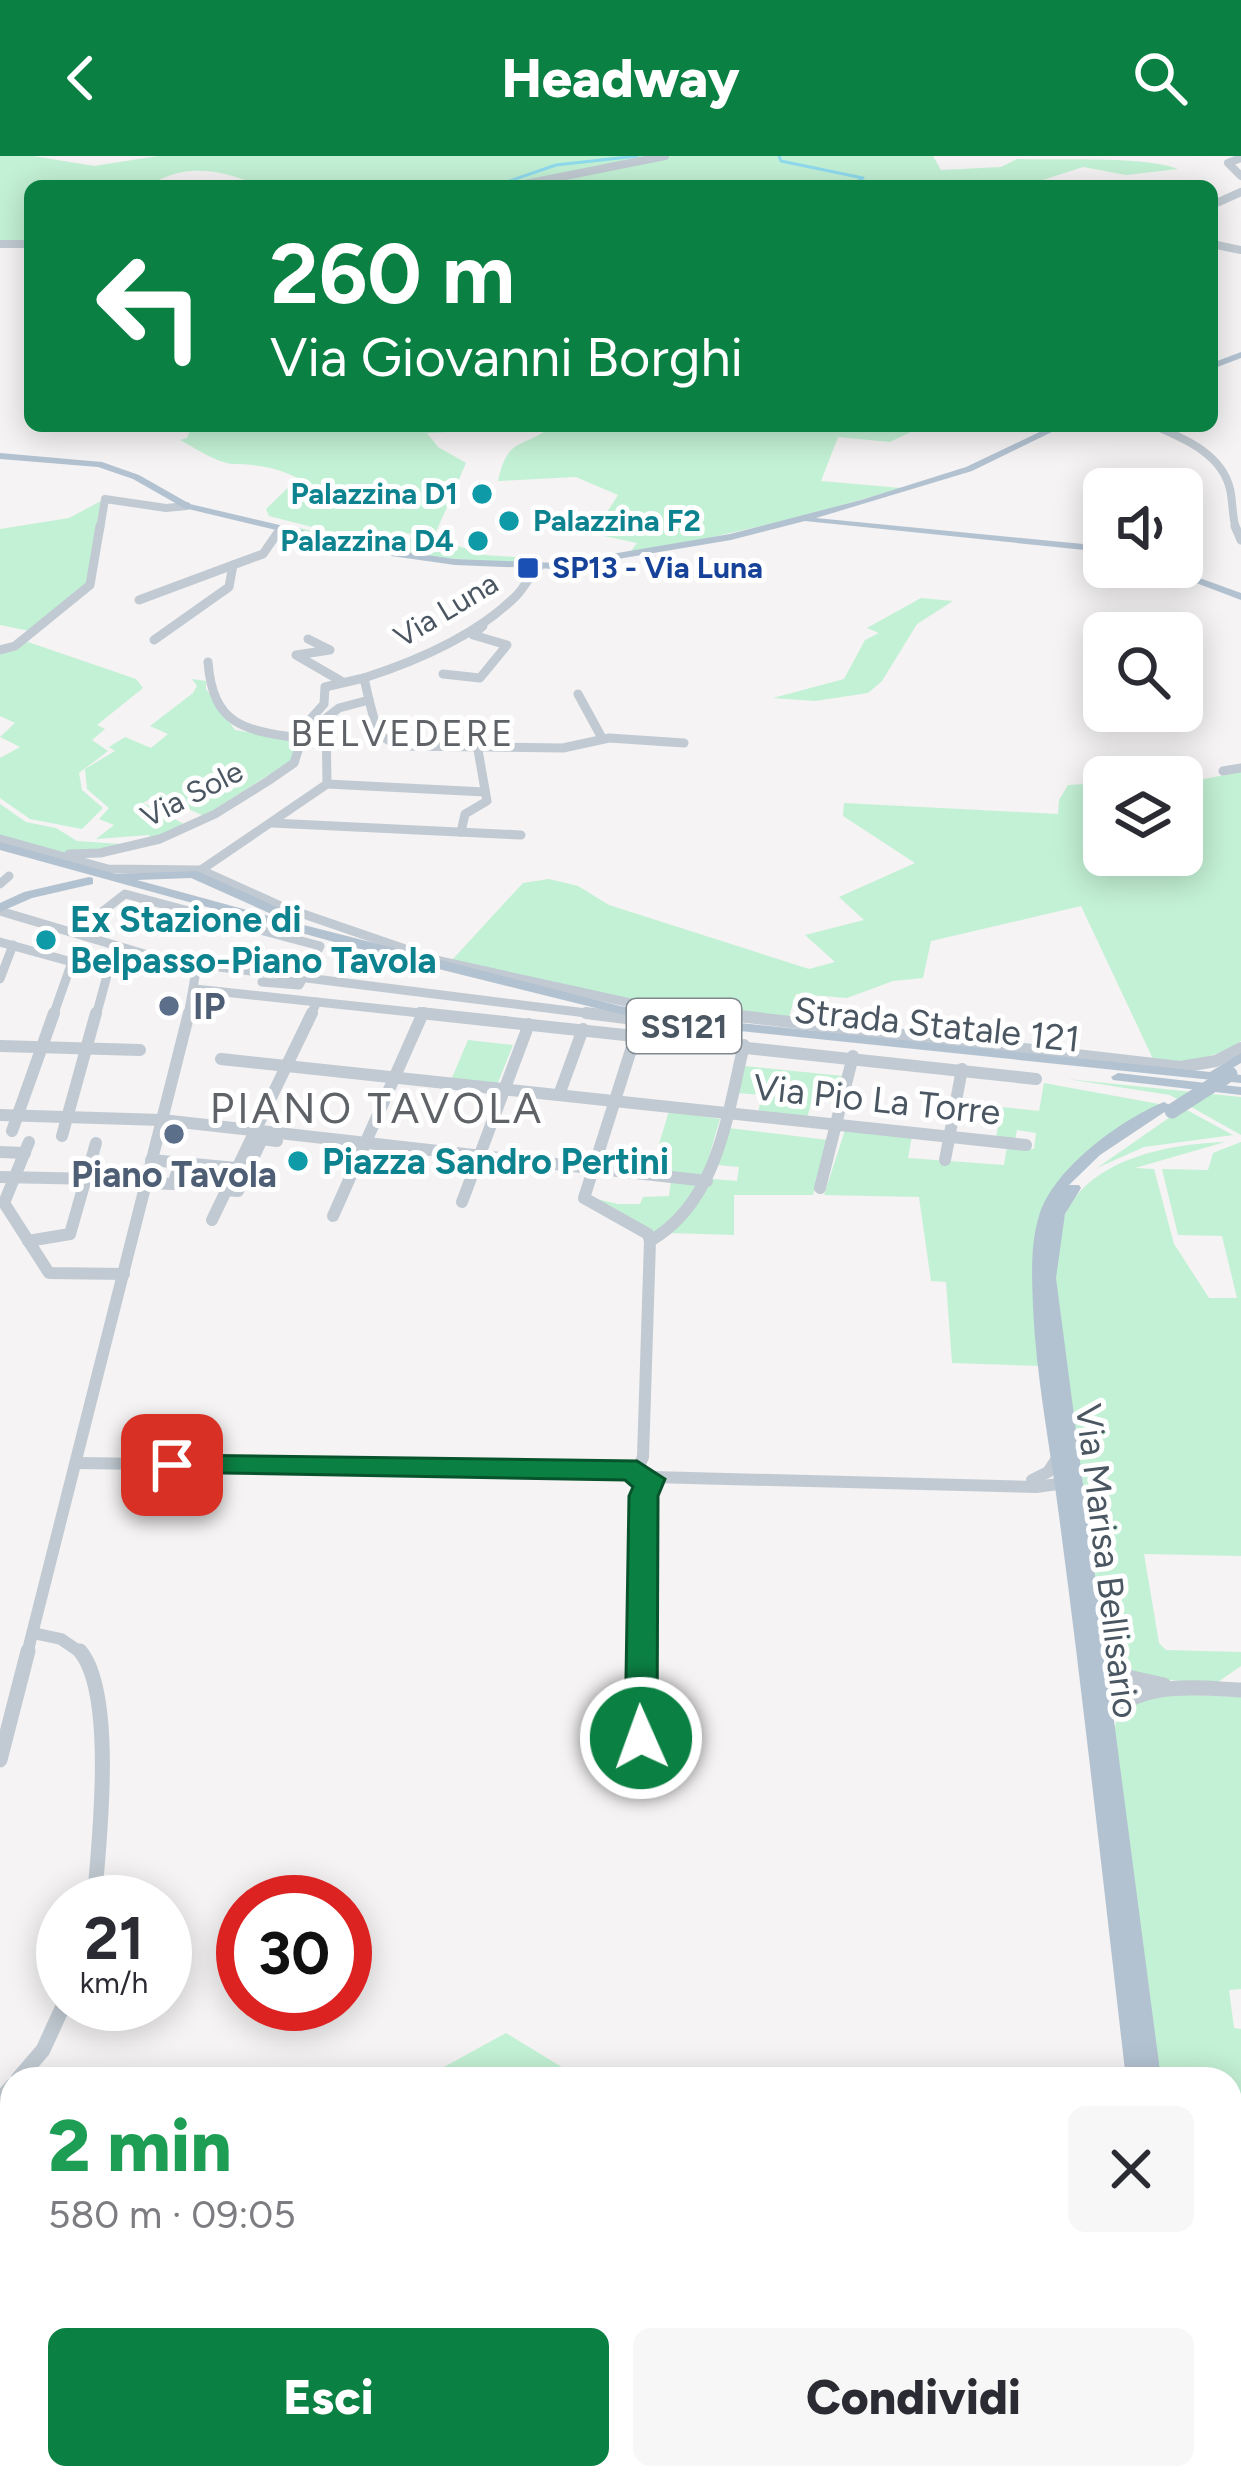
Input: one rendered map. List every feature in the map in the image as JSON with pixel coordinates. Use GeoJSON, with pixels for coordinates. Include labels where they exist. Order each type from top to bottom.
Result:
{"type":"FeatureCollection","features":[{"type":"Feature","properties":{"kind":"main road"},"geometry":{"type":"LineString","coordinates":[[0,455],[99,464],[136,476],[187,506],[280,531],[416,558],[540,566],[584,564],[824,516],[969,469],[1046,432]]}},
{"type":"Feature","properties":{"kind":"main road"},"geometry":{"type":"LineString","coordinates":[[855,521],[845,512],[864,502]]}},
{"type":"Feature","properties":{"kind":"main road"},"geometry":{"type":"LineString","coordinates":[[824,516],[1083,547]]}},
{"type":"Feature","properties":{"kind":"main road"},"geometry":{"type":"LineString","coordinates":[[824,516],[892,526]]}},
{"type":"Feature","properties":{"kind":"main road"},"geometry":{"type":"LineString","coordinates":[[1203,583],[1241,597]]}},
{"type":"Feature","properties":{"kind":"main road","name":"Strada Statale 121"},"geometry":{"type":"LineString","coordinates":[[0,846],[560,998],[662,1018],[1232,1078]]}},
{"type":"Feature","properties":{"kind":"main road","name":"Strada Statale 121"},"geometry":{"type":"LineString","coordinates":[[0,846],[140,891],[635,1026],[961,1063],[1232,1078]]}},
{"type":"Feature","properties":{"kind":"main road"},"geometry":{"type":"LineString","coordinates":[[120,877],[176,872],[207,878],[313,928],[382,951]]}},
{"type":"Feature","properties":{"kind":"main road"},"geometry":{"type":"LineString","coordinates":[[0,910],[28,895],[89,881]]}},
{"type":"Feature","properties":{"kind":"main road"},"geometry":{"type":"LineString","coordinates":[[1168,1108],[1232,1078],[1241,1057]]}},
{"type":"Feature","properties":{"kind":"main road","name":"Via Marisa Bellisario"},"geometry":{"type":"LineString","coordinates":[[1135,2067],[1066,1514],[1069,1479],[1058,1456],[1039,1277],[1046,1213],[1087,1159],[1168,1108]]}},
{"type":"Feature","properties":{"kind":"main road","name":"Via Marisa Bellisario"},"geometry":{"type":"LineString","coordinates":[[1150,2067],[1090,1593],[1069,1479],[1049,1278],[1052,1238],[1066,1197],[1082,1177],[1168,1108]]}},
{"type":"Feature","properties":{"kind":"street"},"geometry":{"type":"LineString","coordinates":[[535,180],[561,172],[632,166],[665,156]]}},
{"type":"Feature","properties":{"kind":"street"},"geometry":{"type":"LineString","coordinates":[[1239,158],[1228,166],[1241,176]]}},
{"type":"Feature","properties":{"kind":"street"},"geometry":{"type":"LineString","coordinates":[[1168,432],[1197,446],[1225,476],[1229,512],[1241,540]]}},
{"type":"Feature","properties":{"kind":"street"},"geometry":{"type":"LineString","coordinates":[[0,650],[15,646],[90,585],[105,500],[127,497],[170,509],[187,506]]}},
{"type":"Feature","properties":{"kind":"street"},"geometry":{"type":"LineString","coordinates":[[139,600],[262,554],[280,531]]}},
{"type":"Feature","properties":{"kind":"street"},"geometry":{"type":"LineString","coordinates":[[154,640],[229,587],[233,565]]}},
{"type":"Feature","properties":{"kind":"street","name":"Via Luna"},"geometry":{"type":"LineString","coordinates":[[369,700],[364,678],[409,664],[490,615],[516,598],[540,566]]}},
{"type":"Feature","properties":{"kind":"street"},"geometry":{"type":"LineString","coordinates":[[443,674],[480,678],[507,645],[506,640],[473,634],[490,615]]}},
{"type":"Feature","properties":{"kind":"street"},"geometry":{"type":"LineString","coordinates":[[308,639],[330,650],[296,655],[330,679],[364,678]]}},
{"type":"Feature","properties":{"kind":"street"},"geometry":{"type":"LineString","coordinates":[[208,662],[209,687],[228,720],[242,729],[298,738]]}},
{"type":"Feature","properties":{"kind":"street","name":"Via Sole"},"geometry":{"type":"LineString","coordinates":[[51,854],[119,853],[157,842],[239,801],[294,763],[298,738],[313,711],[324,704],[323,689],[342,681]]}},
{"type":"Feature","properties":{"kind":"street"},"geometry":{"type":"LineString","coordinates":[[578,694],[602,738]]}},
{"type":"Feature","properties":{"kind":"street"},"geometry":{"type":"LineString","coordinates":[[327,784],[328,714],[369,700],[378,734],[390,744],[478,750],[563,748],[602,738],[684,743]]}},
{"type":"Feature","properties":{"kind":"street"},"geometry":{"type":"LineString","coordinates":[[461,832],[465,814],[486,804],[478,750]]}},
{"type":"Feature","properties":{"kind":"street"},"geometry":{"type":"LineString","coordinates":[[1223,771],[1241,768]]}},
{"type":"Feature","properties":{"kind":"street"},"geometry":{"type":"LineString","coordinates":[[201,870],[327,784],[485,792]]}},
{"type":"Feature","properties":{"kind":"street"},"geometry":{"type":"LineString","coordinates":[[271,823],[521,835]]}},
{"type":"Feature","properties":{"kind":"street"},"geometry":{"type":"LineString","coordinates":[[0,846],[108,868],[201,870],[284,907],[440,961],[651,1007],[1180,1066],[1226,1058],[1241,1048]]}},
{"type":"Feature","properties":{"kind":"street"},"geometry":{"type":"LineString","coordinates":[[0,910],[164,958],[204,969],[297,986],[320,946],[125,894],[76,932]]}},
{"type":"Feature","properties":{"kind":"street"},"geometry":{"type":"LineString","coordinates":[[0,979],[6,944],[108,972],[62,1136]]}},
{"type":"Feature","properties":{"kind":"street"},"geometry":{"type":"LineString","coordinates":[[12,1130],[72,962]]}},
{"type":"Feature","properties":{"kind":"street"},"geometry":{"type":"LineString","coordinates":[[0,1760],[204,969]]}},
{"type":"Feature","properties":{"kind":"street"},"geometry":{"type":"LineString","coordinates":[[303,979],[744,1045],[961,1063],[1036,1079]]}},
{"type":"Feature","properties":{"kind":"street"},"geometry":{"type":"LineString","coordinates":[[196,988],[583,1029],[635,1026]]}},
{"type":"Feature","properties":{"kind":"street"},"geometry":{"type":"LineString","coordinates":[[212,1220],[317,1002]]}},
{"type":"Feature","properties":{"kind":"street"},"geometry":{"type":"LineString","coordinates":[[333,1216],[423,1013]]}},
{"type":"Feature","properties":{"kind":"street"},"geometry":{"type":"LineString","coordinates":[[462,1202],[529,1024]]}},
{"type":"Feature","properties":{"kind":"street"},"geometry":{"type":"LineString","coordinates":[[635,1026],[587,1202],[649,1234],[650,1241],[638,1666],[648,1786]]}},
{"type":"Feature","properties":{"kind":"street"},"geometry":{"type":"LineString","coordinates":[[560,1095],[583,1029]]}},
{"type":"Feature","properties":{"kind":"street"},"geometry":{"type":"LineString","coordinates":[[650,1241],[666,1233],[706,1181],[744,1045]]}},
{"type":"Feature","properties":{"kind":"street"},"geometry":{"type":"LineString","coordinates":[[0,1046],[140,1050]]}},
{"type":"Feature","properties":{"kind":"street"},"geometry":{"type":"LineString","coordinates":[[820,1189],[853,1056]]}},
{"type":"Feature","properties":{"kind":"street","name":"Via Pio La Torre"},"geometry":{"type":"LineString","coordinates":[[221,1059],[1026,1145]]}},
{"type":"Feature","properties":{"kind":"street"},"geometry":{"type":"LineString","coordinates":[[945,1160],[961,1063]]}},
{"type":"Feature","properties":{"kind":"street"},"geometry":{"type":"LineString","coordinates":[[0,1115],[162,1120],[363,1146]]}},
{"type":"Feature","properties":{"kind":"street"},"geometry":{"type":"LineString","coordinates":[[226,1190],[238,1191],[262,1139],[706,1181]]}},
{"type":"Feature","properties":{"kind":"street"},"geometry":{"type":"LineString","coordinates":[[28,1241],[70,1234],[96,1143]]}},
{"type":"Feature","properties":{"kind":"street"},"geometry":{"type":"LineString","coordinates":[[0,1153],[27,1148],[7,1178],[4,1203],[49,1274],[124,1274]]}},
{"type":"Feature","properties":{"kind":"street"},"geometry":{"type":"LineString","coordinates":[[152,1160],[236,1168]]}},
{"type":"Feature","properties":{"kind":"street"},"geometry":{"type":"LineString","coordinates":[[7,1178],[173,1184],[180,1165]]}},
{"type":"Feature","properties":{"kind":"street"},"geometry":{"type":"LineString","coordinates":[[1034,1484],[1058,1456]]}},
{"type":"Feature","properties":{"kind":"street"},"geometry":{"type":"LineString","coordinates":[[77,1463],[1034,1484],[1069,1479]]}},
{"type":"Feature","properties":{"kind":"street"},"geometry":{"type":"LineString","coordinates":[[1034,1484],[1066,1514]]}},
{"type":"Feature","properties":{"kind":"street"},"geometry":{"type":"LineString","coordinates":[[32,1633],[67,1638],[86,1655],[93,1670],[104,1792],[96,1875]]}},
{"type":"Feature","properties":{"kind":"street"},"geometry":{"type":"LineString","coordinates":[[1097,1649],[1107,1667],[1124,1679],[1213,1690]]}},
{"type":"Feature","properties":{"kind":"street"},"geometry":{"type":"LineString","coordinates":[[1106,1716],[1116,1702],[1138,1693],[1241,1690]]}},
{"type":"Feature","properties":{"kind":"street"},"geometry":{"type":"LineString","coordinates":[[28,2067],[52,2031]]}},
{"type":"Feature","properties":{"kind":"green space"},"geometry":{"type":"Polygon","coordinates":[[[0,156],[94,166],[158,156],[933,156],[941,170],[1001,167],[1017,159],[1124,160],[1178,169],[1126,175],[1083,167],[1042,180],[244,180],[195,171],[159,180],[24,180],[24,243],[0,244],[0,156]]]}},
{"type":"Feature","properties":{"kind":"green space"},"geometry":{"type":"Polygon","coordinates":[[[190,432],[448,432],[427,433],[438,447],[466,463],[436,532],[351,537],[269,516],[266,509],[298,478],[213,458],[180,440],[190,432]]]}},
{"type":"Feature","properties":{"kind":"green space"},"geometry":{"type":"Polygon","coordinates":[[[911,432],[890,442],[838,437],[821,481],[901,488],[766,525],[629,554],[637,543],[599,535],[604,529],[598,526],[618,495],[576,477],[498,481],[512,450],[541,434],[911,432]]]}},
{"type":"Feature","properties":{"kind":"green space"},"geometry":{"type":"Polygon","coordinates":[[[101,501],[86,585],[30,631],[0,625],[0,529],[69,518],[101,501]]]}},
{"type":"Feature","properties":{"kind":"green space"},"geometry":{"type":"Polygon","coordinates":[[[291,526],[354,541],[434,538],[485,555],[542,559],[534,564],[415,556],[286,529],[291,526]]]}},
{"type":"Feature","properties":{"kind":"green space"},"geometry":{"type":"Polygon","coordinates":[[[921,598],[953,601],[917,624],[882,681],[868,693],[815,701],[773,698],[844,679],[865,640],[879,633],[867,628],[921,598]]]}},
{"type":"Feature","properties":{"kind":"green space"},"geometry":{"type":"Polygon","coordinates":[[[28,642],[136,679],[143,688],[97,725],[105,729],[92,740],[108,751],[79,773],[82,790],[103,808],[82,829],[30,819],[0,798],[0,758],[20,747],[0,737],[15,723],[0,716],[0,651],[28,642]]]}},
{"type":"Feature","properties":{"kind":"green space"},"geometry":{"type":"Polygon","coordinates":[[[192,679],[206,681],[206,689],[235,730],[295,740],[292,760],[204,816],[157,795],[143,803],[184,824],[152,842],[149,835],[96,839],[114,825],[99,819],[109,808],[87,789],[85,769],[115,751],[109,747],[125,737],[151,748],[168,734],[150,726],[193,693],[197,686],[192,679]]]}},
{"type":"Feature","properties":{"kind":"green space"},"geometry":{"type":"Polygon","coordinates":[[[1241,772],[1241,1041],[1199,1058],[1154,1061],[1081,906],[931,941],[923,978],[893,981],[847,998],[796,994],[788,1020],[618,997],[452,960],[523,883],[549,879],[578,886],[609,905],[809,969],[835,962],[805,935],[864,920],[839,897],[915,863],[843,816],[844,803],[1058,814],[1059,800],[1068,785],[1083,784],[1083,876],[1203,876],[1203,779],[1241,772]]]}},
{"type":"Feature","properties":{"kind":"green space"},"geometry":{"type":"Polygon","coordinates":[[[0,804],[26,822],[56,828],[77,841],[120,844],[111,853],[54,853],[0,835],[0,804]]]}},
{"type":"Feature","properties":{"kind":"green space"},"geometry":{"type":"Polygon","coordinates":[[[468,1040],[513,1045],[497,1085],[451,1080],[468,1040]]]}},
{"type":"Feature","properties":{"kind":"green space"},"geometry":{"type":"Polygon","coordinates":[[[744,1066],[843,1076],[837,1103],[812,1100],[807,1118],[758,1113],[762,1095],[737,1093],[744,1066]]]}},
{"type":"Feature","properties":{"kind":"green space"},"geometry":{"type":"Polygon","coordinates":[[[1067,1079],[1241,1097],[1241,1135],[1170,1095],[1067,1079]]]}},
{"type":"Feature","properties":{"kind":"green space"},"geometry":{"type":"Polygon","coordinates":[[[1044,1083],[1159,1104],[1081,1161],[1058,1185],[1044,1210],[1036,1237],[1035,1271],[1042,1366],[952,1363],[946,1282],[931,1281],[919,1197],[824,1195],[845,1130],[912,1136],[908,1158],[1004,1165],[1007,1146],[1034,1149],[1036,1133],[1017,1130],[1015,1140],[996,1138],[1001,1107],[1039,1111],[1044,1083]]]}},
{"type":"Feature","properties":{"kind":"green space"},"geometry":{"type":"Polygon","coordinates":[[[1183,1108],[1233,1135],[1144,1147],[1097,1168],[1183,1108]]]}},
{"type":"Feature","properties":{"kind":"green space"},"geometry":{"type":"Polygon","coordinates":[[[669,1111],[720,1119],[703,1177],[651,1171],[669,1111]]]}},
{"type":"Feature","properties":{"kind":"green space"},"geometry":{"type":"Polygon","coordinates":[[[728,1128],[828,1140],[813,1195],[734,1195],[734,1235],[669,1233],[713,1179],[737,1181],[739,1167],[717,1165],[728,1128]]]}},
{"type":"Feature","properties":{"kind":"green space"},"geometry":{"type":"Polygon","coordinates":[[[1225,1142],[1135,1168],[1154,1169],[1174,1244],[1209,1298],[1237,1298],[1222,1236],[1178,1235],[1162,1169],[1208,1170],[1213,1153],[1241,1142],[1241,1556],[1144,1554],[1159,1643],[1166,1650],[1241,1652],[1241,1666],[1215,1684],[1127,1676],[1106,1654],[1104,1643],[1058,1323],[1058,1239],[1077,1196],[1112,1167],[1157,1151],[1225,1142]]]}},
{"type":"Feature","properties":{"kind":"green space"},"geometry":{"type":"Polygon","coordinates":[[[671,1181],[693,1183],[698,1190],[656,1234],[592,1198],[640,1204],[643,1197],[669,1196],[671,1181]]]}},
{"type":"Feature","properties":{"kind":"green space"},"geometry":{"type":"Polygon","coordinates":[[[1163,1694],[1241,1697],[1241,1989],[1229,1990],[1234,2028],[1241,2029],[1241,2067],[1156,2067],[1114,1728],[1123,1705],[1163,1694]]]}},
{"type":"Feature","properties":{"kind":"green space"},"geometry":{"type":"Polygon","coordinates":[[[506,2033],[562,2067],[444,2067],[506,2033]]]}},
{"type":"Feature","properties":{"kind":"waterway"},"geometry":{"type":"LineString","coordinates":[[512,180],[556,165],[637,156]]}},
{"type":"Feature","properties":{"kind":"waterway"},"geometry":{"type":"LineString","coordinates":[[779,156],[781,161],[863,178],[860,180]]}},
{"type":"Feature","properties":{"kind":"place","name":"Palazzina D1"},"geometry":{"type":"Point","coordinates":[482,494]}},
{"type":"Feature","properties":{"kind":"place","name":"Palazzina F2"},"geometry":{"type":"Point","coordinates":[509,521]}},
{"type":"Feature","properties":{"kind":"place","name":"Palazzina D4"},"geometry":{"type":"Point","coordinates":[478,541]}},
{"type":"Feature","properties":{"kind":"place","name":"SP13 - Via Luna"},"geometry":{"type":"Point","coordinates":[528,568]}},
{"type":"Feature","properties":{"kind":"place","name":"Ex Stazione di Belpasso-Piano Tavola"},"geometry":{"type":"Point","coordinates":[46,940]}},
{"type":"Feature","properties":{"kind":"place","name":"IP"},"geometry":{"type":"Point","coordinates":[169,1006]}},
{"type":"Feature","properties":{"kind":"place","name":"Piano Tavola"},"geometry":{"type":"Point","coordinates":[174,1134]}},
{"type":"Feature","properties":{"kind":"place","name":"Piazza Sandro Pertini"},"geometry":{"type":"Point","coordinates":[298,1161]}},
{"type":"Feature","properties":{"kind":"district","name":"BELVEDERE"},"geometry":{"type":"Point","coordinates":[403,733]}},
{"type":"Feature","properties":{"kind":"district","name":"PIANO TAVOLA"},"geometry":{"type":"Point","coordinates":[377,1108]}},
{"type":"Feature","properties":{"kind":"route"},"geometry":{"type":"LineString","coordinates":[[172,1465],[637,1471],[638,1478],[650,1479],[643,1496],[641,1738]]}}]}
